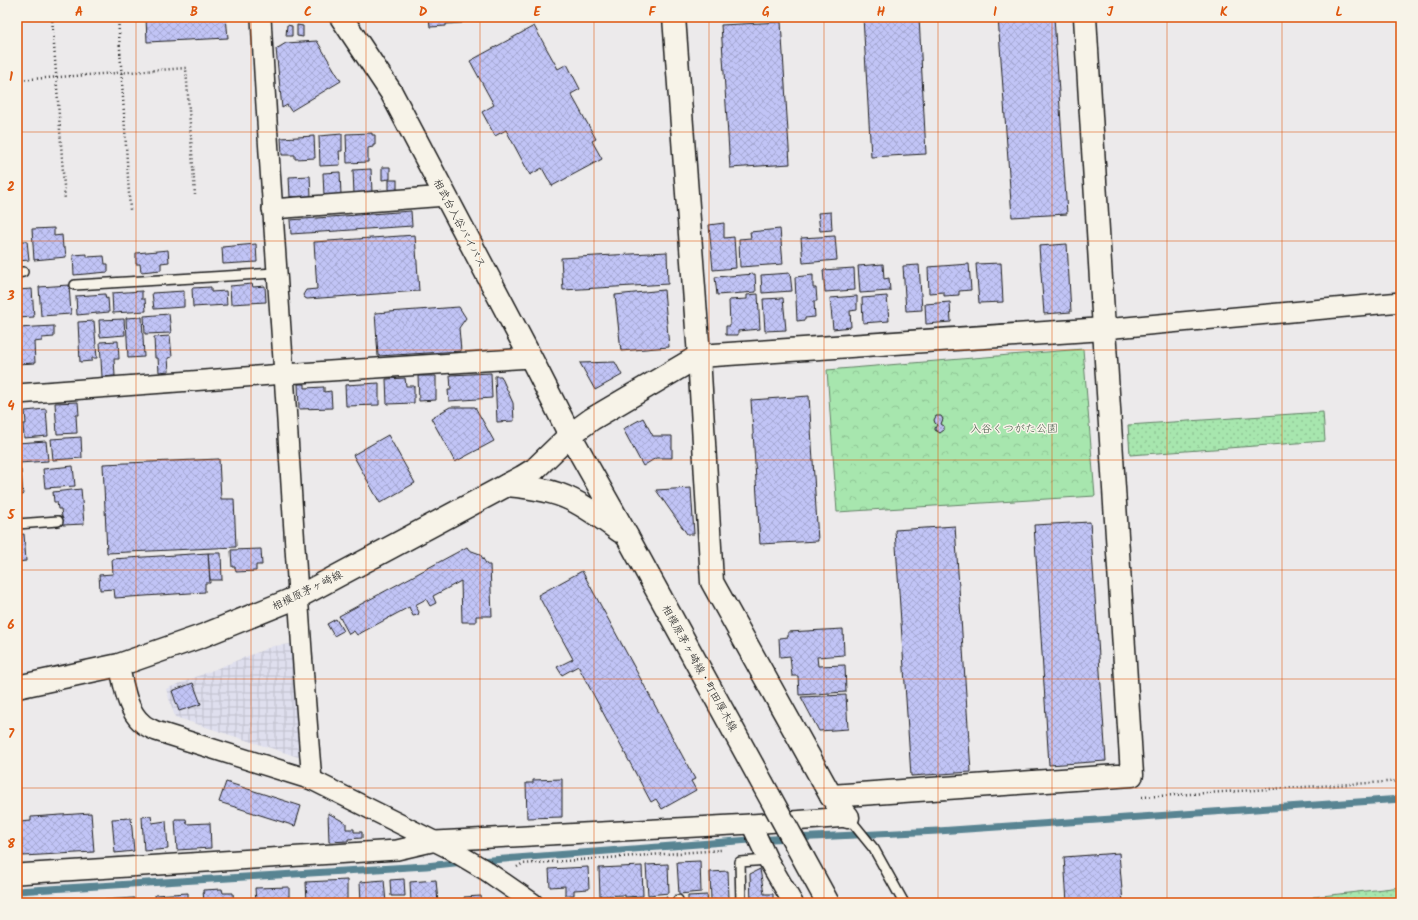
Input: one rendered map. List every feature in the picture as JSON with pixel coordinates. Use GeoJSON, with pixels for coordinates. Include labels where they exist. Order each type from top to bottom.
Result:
{"type":"FeatureCollection","features":[{"type":"Feature","properties":{"kind":"street"},"geometry":{"type":"LineString","coordinates":[[261,17],[276,273],[312,780]]}},
{"type":"Feature","properties":{"kind":"street","name":"相武台入谷バイパス"},"geometry":{"type":"LineString","coordinates":[[341,17],[391,92],[570,435]]}},
{"type":"Feature","properties":{"kind":"street"},"geometry":{"type":"LineString","coordinates":[[17,874],[397,850],[442,844],[758,839],[853,823],[831,796],[712,582],[699,356],[674,17]]}},
{"type":"Feature","properties":{"kind":"street"},"geometry":{"type":"LineString","coordinates":[[831,796],[1132,775],[1085,17]]}},
{"type":"Feature","properties":{"kind":"street"},"geometry":{"type":"LineString","coordinates":[[272,209],[446,196]]}},
{"type":"Feature","properties":{"kind":"street"},"geometry":{"type":"LineString","coordinates":[[699,356],[1104,329],[1401,302]]}},
{"type":"Feature","properties":{"kind":"street","name":"相模原茅ヶ崎線"},"geometry":{"type":"LineString","coordinates":[[17,687],[119,665],[202,636],[298,597],[535,469],[570,435],[592,419],[699,356]]}},
{"type":"Feature","properties":{"kind":"street"},"geometry":{"type":"LineString","coordinates":[[17,394],[284,374],[531,358]]}},
{"type":"Feature","properties":{"kind":"street","name":"相模原茅ヶ崎線・町田厚木線"},"geometry":{"type":"LineString","coordinates":[[570,435],[828,903]]}},
{"type":"Feature","properties":{"kind":"street"},"geometry":{"type":"LineString","coordinates":[[507,485],[525,486],[571,500],[593,512],[627,536]]}},
{"type":"Feature","properties":{"kind":"street"},"geometry":{"type":"LineString","coordinates":[[119,665],[132,712],[143,724],[156,731],[312,780],[442,844],[533,903]]}},
{"type":"Feature","properties":{"kind":"street"},"geometry":{"type":"LineString","coordinates":[[758,839],[793,903]]}},
{"type":"Feature","properties":{"kind":"lane"},"geometry":{"type":"LineString","coordinates":[[75,285],[276,273]]}},
{"type":"Feature","properties":{"kind":"lane"},"geometry":{"type":"LineString","coordinates":[[17,524],[58,521]]}},
{"type":"Feature","properties":{"kind":"lane"},"geometry":{"type":"LineString","coordinates":[[853,823],[874,849],[904,903]]}},
{"type":"Feature","properties":{"kind":"lane"},"geometry":{"type":"LineString","coordinates":[[741,903],[740,862],[758,839]]}},
{"type":"Feature","properties":{"kind":"path"},"geometry":{"type":"LineString","coordinates":[[52,17],[65,200]]}},
{"type":"Feature","properties":{"kind":"path"},"geometry":{"type":"LineString","coordinates":[[118,17],[130,210]]}},
{"type":"Feature","properties":{"kind":"path"},"geometry":{"type":"LineString","coordinates":[[17,80],[186,68],[195,195]]}},
{"type":"Feature","properties":{"kind":"path"},"geometry":{"type":"LineString","coordinates":[[1134,797],[1401,781]]}},
{"type":"Feature","properties":{"kind":"path"},"geometry":{"type":"LineString","coordinates":[[491,875],[522,864],[723,849]]}},
{"type":"Feature","properties":{"kind":"shaded area"},"geometry":{"type":"Polygon","coordinates":[[[292,644],[301,758],[175,717],[166,689],[273,646],[292,644]]]}},
{"type":"Feature","properties":{"kind":"green space","name":"入谷くつがた公園"},"geometry":{"type":"Polygon","coordinates":[[[1083,349],[1095,496],[837,512],[827,370],[1083,349]]]}},
{"type":"Feature","properties":{"kind":"green space"},"geometry":{"type":"Polygon","coordinates":[[[1323,412],[1325,441],[1130,455],[1128,425],[1323,412]]]}},
{"type":"Feature","properties":{"kind":"green space"},"geometry":{"type":"Polygon","coordinates":[[[1401,887],[1401,903],[1314,903],[1313,897],[1401,887]]]}},
{"type":"Feature","properties":{"kind":"building"},"geometry":{"type":"Polygon","coordinates":[[[146,17],[226,17],[228,38],[147,42],[146,17]]]}},
{"type":"Feature","properties":{"kind":"building"},"geometry":{"type":"Polygon","coordinates":[[[429,17],[462,17],[462,23],[430,27],[429,17]]]}},
{"type":"Feature","properties":{"kind":"building"},"geometry":{"type":"Polygon","coordinates":[[[863,17],[919,17],[926,154],[871,157],[863,17]]]}},
{"type":"Feature","properties":{"kind":"building"},"geometry":{"type":"Polygon","coordinates":[[[998,17],[1054,17],[1067,214],[1012,217],[998,17]]]}},
{"type":"Feature","properties":{"kind":"building"},"geometry":{"type":"Polygon","coordinates":[[[781,22],[790,164],[730,168],[721,25],[781,22]]]}},
{"type":"Feature","properties":{"kind":"building"},"geometry":{"type":"Polygon","coordinates":[[[287,25],[292,26],[292,36],[286,36],[287,25]]]}},
{"type":"Feature","properties":{"kind":"building"},"geometry":{"type":"Polygon","coordinates":[[[297,25],[303,26],[303,37],[297,36],[297,25]]]}},
{"type":"Feature","properties":{"kind":"building"},"geometry":{"type":"Polygon","coordinates":[[[534,26],[558,69],[567,64],[580,89],[571,94],[596,139],[592,141],[602,159],[552,186],[542,168],[530,175],[506,130],[495,136],[482,112],[494,105],[470,61],[534,26]]]}},
{"type":"Feature","properties":{"kind":"building"},"geometry":{"type":"Polygon","coordinates":[[[317,41],[341,81],[291,111],[287,105],[282,108],[276,49],[286,43],[317,41]]]}},
{"type":"Feature","properties":{"kind":"building"},"geometry":{"type":"Polygon","coordinates":[[[372,133],[372,135],[375,135],[375,145],[368,148],[368,162],[347,163],[346,134],[372,133]]]}},
{"type":"Feature","properties":{"kind":"building"},"geometry":{"type":"Polygon","coordinates":[[[342,134],[342,151],[339,151],[340,165],[320,166],[319,136],[342,134]]]}},
{"type":"Feature","properties":{"kind":"building"},"geometry":{"type":"Polygon","coordinates":[[[314,136],[315,158],[295,159],[295,155],[282,155],[281,138],[314,136]]]}},
{"type":"Feature","properties":{"kind":"building"},"geometry":{"type":"Polygon","coordinates":[[[382,167],[390,167],[390,179],[382,180],[382,167]]]}},
{"type":"Feature","properties":{"kind":"building"},"geometry":{"type":"Polygon","coordinates":[[[371,169],[372,193],[354,194],[353,170],[371,169]]]}},
{"type":"Feature","properties":{"kind":"building"},"geometry":{"type":"Polygon","coordinates":[[[340,172],[341,195],[324,196],[323,173],[340,172]]]}},
{"type":"Feature","properties":{"kind":"building"},"geometry":{"type":"Polygon","coordinates":[[[310,176],[311,196],[290,197],[289,177],[310,176]]]}},
{"type":"Feature","properties":{"kind":"building"},"geometry":{"type":"Polygon","coordinates":[[[389,180],[397,180],[397,191],[389,191],[389,180]]]}},
{"type":"Feature","properties":{"kind":"building"},"geometry":{"type":"Polygon","coordinates":[[[411,211],[412,226],[291,234],[290,220],[411,211]]]}},
{"type":"Feature","properties":{"kind":"building"},"geometry":{"type":"Polygon","coordinates":[[[831,212],[832,230],[820,231],[818,213],[831,212]]]}},
{"type":"Feature","properties":{"kind":"building"},"geometry":{"type":"Polygon","coordinates":[[[724,223],[724,238],[734,237],[736,268],[713,270],[709,225],[724,223]]]}},
{"type":"Feature","properties":{"kind":"building"},"geometry":{"type":"Polygon","coordinates":[[[54,228],[54,236],[62,235],[63,248],[65,248],[66,257],[34,260],[32,229],[54,228]]]}},
{"type":"Feature","properties":{"kind":"building"},"geometry":{"type":"Polygon","coordinates":[[[780,229],[783,264],[740,267],[739,239],[751,238],[750,232],[780,229]]]}},
{"type":"Feature","properties":{"kind":"building"},"geometry":{"type":"Polygon","coordinates":[[[17,230],[20,230],[21,241],[27,241],[29,260],[17,261],[17,230]]]}},
{"type":"Feature","properties":{"kind":"building"},"geometry":{"type":"Polygon","coordinates":[[[415,235],[419,291],[307,299],[303,295],[306,290],[317,289],[314,242],[415,235]]]}},
{"type":"Feature","properties":{"kind":"building"},"geometry":{"type":"Polygon","coordinates":[[[835,236],[837,260],[803,263],[801,238],[835,236]]]}},
{"type":"Feature","properties":{"kind":"building"},"geometry":{"type":"Polygon","coordinates":[[[256,244],[257,262],[223,264],[222,247],[256,244]]]}},
{"type":"Feature","properties":{"kind":"building"},"geometry":{"type":"Polygon","coordinates":[[[1067,244],[1071,312],[1044,314],[1039,246],[1067,244]]]}},
{"type":"Feature","properties":{"kind":"building"},"geometry":{"type":"Polygon","coordinates":[[[168,250],[169,262],[161,263],[161,270],[141,272],[140,264],[136,264],[136,253],[168,250]]]}},
{"type":"Feature","properties":{"kind":"building"},"geometry":{"type":"Polygon","coordinates":[[[667,252],[668,284],[563,290],[561,258],[667,252]]]}},
{"type":"Feature","properties":{"kind":"building"},"geometry":{"type":"Polygon","coordinates":[[[87,254],[87,257],[104,256],[105,264],[108,264],[108,272],[74,275],[73,255],[87,254]]]}},
{"type":"Feature","properties":{"kind":"building"},"geometry":{"type":"Polygon","coordinates":[[[1001,263],[1003,302],[979,303],[976,264],[1001,263]]]}},
{"type":"Feature","properties":{"kind":"building"},"geometry":{"type":"Polygon","coordinates":[[[883,264],[884,279],[889,278],[890,291],[860,293],[858,266],[883,264]]]}},
{"type":"Feature","properties":{"kind":"building"},"geometry":{"type":"Polygon","coordinates":[[[969,264],[971,290],[959,291],[959,295],[944,296],[944,292],[929,293],[928,267],[969,264]]]}},
{"type":"Feature","properties":{"kind":"building"},"geometry":{"type":"Polygon","coordinates":[[[919,265],[922,310],[906,311],[903,266],[919,265]]]}},
{"type":"Feature","properties":{"kind":"building"},"geometry":{"type":"Polygon","coordinates":[[[854,268],[855,290],[825,292],[823,270],[854,268]]]}},
{"type":"Feature","properties":{"kind":"building"},"geometry":{"type":"Polygon","coordinates":[[[790,273],[792,291],[762,293],[761,275],[790,273]]]}},
{"type":"Feature","properties":{"kind":"building"},"geometry":{"type":"Polygon","coordinates":[[[755,274],[756,292],[717,295],[715,277],[755,274]]]}},
{"type":"Feature","properties":{"kind":"building"},"geometry":{"type":"Polygon","coordinates":[[[813,275],[813,288],[816,288],[817,301],[814,301],[815,317],[797,321],[795,277],[813,275]]]}},
{"type":"Feature","properties":{"kind":"building"},"geometry":{"type":"Polygon","coordinates":[[[252,284],[253,287],[265,286],[266,302],[231,304],[230,286],[252,284]]]}},
{"type":"Feature","properties":{"kind":"building"},"geometry":{"type":"Polygon","coordinates":[[[69,285],[71,314],[41,316],[39,287],[69,285]]]}},
{"type":"Feature","properties":{"kind":"building"},"geometry":{"type":"Polygon","coordinates":[[[211,287],[211,292],[226,291],[227,305],[193,307],[192,288],[211,287]]]}},
{"type":"Feature","properties":{"kind":"building"},"geometry":{"type":"Polygon","coordinates":[[[32,289],[34,317],[17,318],[17,290],[32,289]]]}},
{"type":"Feature","properties":{"kind":"building"},"geometry":{"type":"Polygon","coordinates":[[[664,290],[669,347],[621,351],[615,295],[664,290]]]}},
{"type":"Feature","properties":{"kind":"building"},"geometry":{"type":"Polygon","coordinates":[[[142,291],[142,299],[145,299],[146,311],[113,313],[112,293],[142,291]]]}},
{"type":"Feature","properties":{"kind":"building"},"geometry":{"type":"Polygon","coordinates":[[[184,291],[184,307],[154,309],[152,293],[184,291]]]}},
{"type":"Feature","properties":{"kind":"building"},"geometry":{"type":"Polygon","coordinates":[[[105,294],[106,299],[108,298],[109,312],[77,315],[76,296],[105,294]]]}},
{"type":"Feature","properties":{"kind":"building"},"geometry":{"type":"Polygon","coordinates":[[[758,294],[760,329],[738,331],[738,335],[726,335],[726,326],[730,326],[729,300],[747,299],[747,295],[758,294]]]}},
{"type":"Feature","properties":{"kind":"building"},"geometry":{"type":"Polygon","coordinates":[[[857,296],[857,310],[850,311],[851,327],[833,329],[830,298],[857,296]]]}},
{"type":"Feature","properties":{"kind":"building"},"geometry":{"type":"Polygon","coordinates":[[[887,296],[889,321],[863,323],[862,298],[887,296]]]}},
{"type":"Feature","properties":{"kind":"building"},"geometry":{"type":"Polygon","coordinates":[[[783,298],[786,330],[765,331],[763,299],[783,298]]]}},
{"type":"Feature","properties":{"kind":"building"},"geometry":{"type":"Polygon","coordinates":[[[950,302],[951,322],[926,324],[925,304],[950,302]]]}},
{"type":"Feature","properties":{"kind":"building"},"geometry":{"type":"Polygon","coordinates":[[[459,307],[466,318],[459,328],[461,351],[378,356],[375,313],[459,307]]]}},
{"type":"Feature","properties":{"kind":"building"},"geometry":{"type":"Polygon","coordinates":[[[169,314],[171,333],[145,334],[144,316],[169,314]]]}},
{"type":"Feature","properties":{"kind":"building"},"geometry":{"type":"Polygon","coordinates":[[[142,317],[144,357],[128,358],[126,318],[142,317]]]}},
{"type":"Feature","properties":{"kind":"building"},"geometry":{"type":"Polygon","coordinates":[[[124,319],[125,335],[100,337],[99,320],[124,319]]]}},
{"type":"Feature","properties":{"kind":"building"},"geometry":{"type":"Polygon","coordinates":[[[94,321],[97,358],[92,358],[92,361],[80,362],[78,322],[94,321]]]}},
{"type":"Feature","properties":{"kind":"building"},"geometry":{"type":"Polygon","coordinates":[[[54,326],[54,337],[42,338],[42,341],[34,342],[35,363],[17,364],[17,328],[54,326]]]}},
{"type":"Feature","properties":{"kind":"building"},"geometry":{"type":"Polygon","coordinates":[[[170,336],[172,357],[168,358],[169,371],[159,372],[158,358],[155,358],[154,337],[170,336]]]}},
{"type":"Feature","properties":{"kind":"building"},"geometry":{"type":"Polygon","coordinates":[[[118,341],[119,359],[114,359],[115,376],[102,377],[100,342],[118,341]]]}},
{"type":"Feature","properties":{"kind":"building"},"geometry":{"type":"Polygon","coordinates":[[[615,362],[622,375],[595,390],[580,363],[615,362]]]}},
{"type":"Feature","properties":{"kind":"building"},"geometry":{"type":"Polygon","coordinates":[[[491,373],[492,398],[449,401],[448,390],[451,390],[450,375],[491,373]]]}},
{"type":"Feature","properties":{"kind":"building"},"geometry":{"type":"Polygon","coordinates":[[[418,376],[436,376],[436,400],[419,401],[418,376]]]}},
{"type":"Feature","properties":{"kind":"building"},"geometry":{"type":"Polygon","coordinates":[[[495,376],[501,376],[513,403],[514,421],[497,422],[495,376]]]}},
{"type":"Feature","properties":{"kind":"building"},"geometry":{"type":"Polygon","coordinates":[[[405,378],[406,386],[414,386],[414,403],[387,404],[386,379],[405,378]]]}},
{"type":"Feature","properties":{"kind":"building"},"geometry":{"type":"Polygon","coordinates":[[[379,383],[379,405],[346,406],[345,385],[379,383]]]}},
{"type":"Feature","properties":{"kind":"building"},"geometry":{"type":"Polygon","coordinates":[[[298,384],[305,384],[305,388],[324,387],[324,392],[331,391],[332,408],[299,409],[298,384]]]}},
{"type":"Feature","properties":{"kind":"building"},"geometry":{"type":"Polygon","coordinates":[[[809,396],[818,541],[760,544],[751,400],[809,396]]]}},
{"type":"Feature","properties":{"kind":"building"},"geometry":{"type":"Polygon","coordinates":[[[78,402],[79,415],[76,415],[77,433],[57,434],[55,403],[78,402]]]}},
{"type":"Feature","properties":{"kind":"building"},"geometry":{"type":"Polygon","coordinates":[[[450,407],[475,407],[494,441],[455,462],[431,418],[450,407]]]}},
{"type":"Feature","properties":{"kind":"building"},"geometry":{"type":"Polygon","coordinates":[[[46,409],[48,436],[24,438],[23,424],[26,424],[25,411],[46,409]]]}},
{"type":"Feature","properties":{"kind":"building"},"geometry":{"type":"Polygon","coordinates":[[[936,416],[941,416],[943,419],[941,424],[944,426],[944,430],[940,433],[935,430],[937,425],[934,420],[936,416]]]}},
{"type":"Feature","properties":{"kind":"building"},"geometry":{"type":"Polygon","coordinates":[[[643,418],[653,436],[672,436],[672,458],[656,458],[643,466],[623,429],[643,418]]]}},
{"type":"Feature","properties":{"kind":"building"},"geometry":{"type":"Polygon","coordinates":[[[388,435],[415,483],[380,503],[353,455],[388,435]]]}},
{"type":"Feature","properties":{"kind":"building"},"geometry":{"type":"Polygon","coordinates":[[[81,437],[82,458],[53,460],[51,439],[81,437]]]}},
{"type":"Feature","properties":{"kind":"building"},"geometry":{"type":"Polygon","coordinates":[[[46,441],[48,461],[19,463],[17,443],[46,441]]]}},
{"type":"Feature","properties":{"kind":"building"},"geometry":{"type":"Polygon","coordinates":[[[219,459],[221,499],[234,499],[236,547],[107,553],[103,464],[219,459]]]}},
{"type":"Feature","properties":{"kind":"building"},"geometry":{"type":"Polygon","coordinates":[[[73,466],[75,486],[45,488],[43,469],[73,466]]]}},
{"type":"Feature","properties":{"kind":"building"},"geometry":{"type":"Polygon","coordinates":[[[21,470],[23,495],[17,495],[17,471],[21,470]]]}},
{"type":"Feature","properties":{"kind":"building"},"geometry":{"type":"Polygon","coordinates":[[[691,488],[694,534],[687,534],[656,490],[691,488]]]}},
{"type":"Feature","properties":{"kind":"building"},"geometry":{"type":"Polygon","coordinates":[[[81,489],[84,524],[63,525],[61,509],[58,509],[57,502],[54,502],[53,492],[81,489]]]}},
{"type":"Feature","properties":{"kind":"building"},"geometry":{"type":"Polygon","coordinates":[[[1090,522],[1106,761],[1049,765],[1034,525],[1090,522]]]}},
{"type":"Feature","properties":{"kind":"building"},"geometry":{"type":"Polygon","coordinates":[[[955,526],[971,772],[911,776],[895,530],[955,526]]]}},
{"type":"Feature","properties":{"kind":"building"},"geometry":{"type":"Polygon","coordinates":[[[24,534],[26,561],[17,562],[17,535],[24,534]]]}},
{"type":"Feature","properties":{"kind":"building"},"geometry":{"type":"Polygon","coordinates":[[[467,547],[469,550],[480,554],[487,565],[490,565],[492,616],[476,616],[476,622],[462,622],[461,581],[433,596],[436,603],[430,606],[426,599],[415,605],[419,612],[418,615],[413,616],[409,607],[357,635],[354,631],[349,634],[339,616],[467,547]]]}},
{"type":"Feature","properties":{"kind":"building"},"geometry":{"type":"Polygon","coordinates":[[[261,549],[262,565],[256,565],[256,571],[236,572],[235,567],[232,567],[231,550],[261,549]]]}},
{"type":"Feature","properties":{"kind":"building"},"geometry":{"type":"Polygon","coordinates":[[[208,553],[221,553],[222,580],[210,580],[208,553]]]}},
{"type":"Feature","properties":{"kind":"building"},"geometry":{"type":"Polygon","coordinates":[[[208,553],[210,583],[205,583],[205,592],[115,598],[114,589],[100,590],[99,575],[113,574],[112,559],[208,553]]]}},
{"type":"Feature","properties":{"kind":"building"},"geometry":{"type":"Polygon","coordinates":[[[582,571],[695,779],[691,781],[696,790],[662,809],[656,799],[651,802],[578,666],[562,675],[557,667],[573,659],[538,595],[582,571]]]}},
{"type":"Feature","properties":{"kind":"building"},"geometry":{"type":"Polygon","coordinates":[[[336,619],[343,631],[334,636],[327,624],[336,619]]]}},
{"type":"Feature","properties":{"kind":"building"},"geometry":{"type":"Polygon","coordinates":[[[843,629],[844,655],[817,657],[818,666],[845,665],[846,692],[799,695],[798,676],[792,676],[790,656],[780,657],[779,638],[788,637],[788,632],[843,629]]]}},
{"type":"Feature","properties":{"kind":"building"},"geometry":{"type":"Polygon","coordinates":[[[193,683],[201,704],[179,711],[172,691],[193,683]]]}},
{"type":"Feature","properties":{"kind":"building"},"geometry":{"type":"Polygon","coordinates":[[[846,695],[848,729],[819,731],[801,697],[846,695]]]}},
{"type":"Feature","properties":{"kind":"building"},"geometry":{"type":"Polygon","coordinates":[[[562,779],[562,817],[527,818],[526,783],[533,783],[533,780],[562,779]]]}},
{"type":"Feature","properties":{"kind":"building"},"geometry":{"type":"Polygon","coordinates":[[[226,782],[301,806],[295,826],[219,802],[226,782]]]}},
{"type":"Feature","properties":{"kind":"building"},"geometry":{"type":"Polygon","coordinates":[[[91,813],[94,852],[23,856],[20,822],[31,821],[31,817],[91,813]]]}},
{"type":"Feature","properties":{"kind":"building"},"geometry":{"type":"Polygon","coordinates":[[[328,813],[346,823],[346,829],[354,829],[354,832],[362,832],[362,838],[348,839],[348,841],[329,842],[328,813]]]}},
{"type":"Feature","properties":{"kind":"building"},"geometry":{"type":"Polygon","coordinates":[[[151,816],[152,823],[166,821],[168,849],[144,851],[142,817],[151,816]]]}},
{"type":"Feature","properties":{"kind":"building"},"geometry":{"type":"Polygon","coordinates":[[[131,818],[134,851],[115,853],[112,819],[131,818]]]}},
{"type":"Feature","properties":{"kind":"building"},"geometry":{"type":"Polygon","coordinates":[[[175,819],[186,819],[187,824],[210,823],[211,848],[177,850],[175,819]]]}},
{"type":"Feature","properties":{"kind":"building"},"geometry":{"type":"Polygon","coordinates":[[[1119,853],[1123,903],[1067,903],[1064,857],[1119,853]]]}},
{"type":"Feature","properties":{"kind":"building"},"geometry":{"type":"Polygon","coordinates":[[[700,861],[701,892],[679,894],[677,862],[700,861]]]}},
{"type":"Feature","properties":{"kind":"building"},"geometry":{"type":"Polygon","coordinates":[[[668,864],[669,893],[648,895],[646,865],[668,864]]]}},
{"type":"Feature","properties":{"kind":"building"},"geometry":{"type":"Polygon","coordinates":[[[642,866],[643,896],[600,896],[599,868],[642,866]]]}},
{"type":"Feature","properties":{"kind":"building"},"geometry":{"type":"Polygon","coordinates":[[[588,867],[589,889],[574,890],[574,895],[565,895],[565,886],[550,887],[549,869],[588,867]]]}},
{"type":"Feature","properties":{"kind":"building"},"geometry":{"type":"Polygon","coordinates":[[[760,869],[764,894],[773,894],[773,903],[751,903],[750,874],[760,869]]]}},
{"type":"Feature","properties":{"kind":"building"},"geometry":{"type":"Polygon","coordinates":[[[728,871],[729,899],[711,900],[710,872],[728,871]]]}},
{"type":"Feature","properties":{"kind":"building"},"geometry":{"type":"Polygon","coordinates":[[[404,879],[405,896],[391,896],[390,880],[404,879]]]}},
{"type":"Feature","properties":{"kind":"building"},"geometry":{"type":"Polygon","coordinates":[[[347,880],[347,903],[307,903],[306,882],[347,880]]]}},
{"type":"Feature","properties":{"kind":"building"},"geometry":{"type":"Polygon","coordinates":[[[384,880],[386,903],[361,903],[360,882],[384,880]]]}},
{"type":"Feature","properties":{"kind":"building"},"geometry":{"type":"Polygon","coordinates":[[[436,880],[438,903],[411,903],[410,882],[436,880]]]}},
{"type":"Feature","properties":{"kind":"building"},"geometry":{"type":"Polygon","coordinates":[[[289,887],[289,903],[256,903],[255,888],[289,887]]]}},
{"type":"Feature","properties":{"kind":"building"},"geometry":{"type":"Polygon","coordinates":[[[222,889],[223,893],[233,893],[234,903],[204,903],[203,890],[222,889]]]}},
{"type":"Feature","properties":{"kind":"building"},"geometry":{"type":"Polygon","coordinates":[[[188,893],[188,903],[156,903],[155,895],[188,893]]]}},
{"type":"Feature","properties":{"kind":"building"},"geometry":{"type":"Polygon","coordinates":[[[707,895],[708,903],[688,903],[688,896],[707,895]]]}},
{"type":"Feature","properties":{"kind":"building"},"geometry":{"type":"Polygon","coordinates":[[[481,896],[482,903],[465,903],[464,897],[481,896]]]}},
{"type":"Feature","properties":{"kind":"building"},"geometry":{"type":"Polygon","coordinates":[[[667,897],[667,903],[648,903],[648,898],[667,897]]]}},
{"type":"Feature","properties":{"kind":"building"},"geometry":{"type":"Polygon","coordinates":[[[134,898],[134,903],[103,903],[103,900],[134,898]]]}},
{"type":"Feature","properties":{"kind":"building"},"geometry":{"type":"Polygon","coordinates":[[[636,898],[636,903],[617,903],[617,899],[636,898]]]}},
{"type":"Feature","properties":{"kind":"waterway"},"geometry":{"type":"LineString","coordinates":[[478,861],[750,840],[938,831],[1401,799]]}},
{"type":"Feature","properties":{"kind":"waterway"},"geometry":{"type":"LineString","coordinates":[[17,891],[426,866],[464,862]]}}]}
